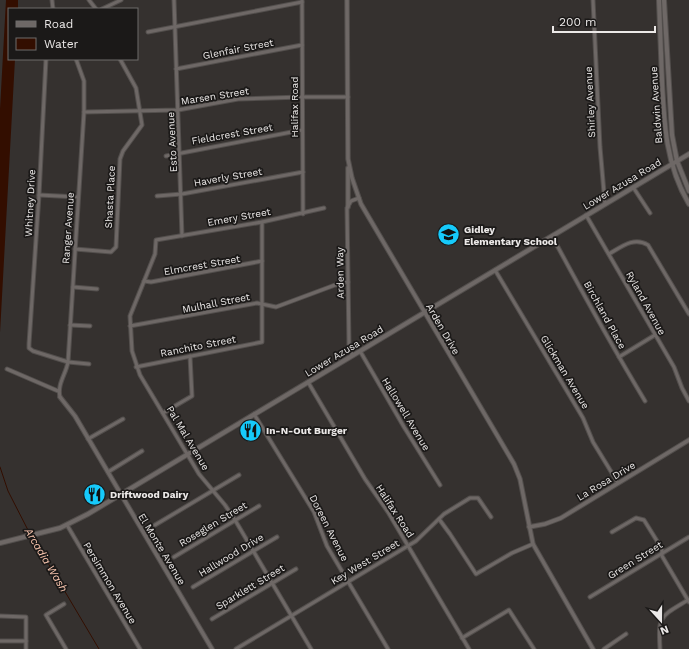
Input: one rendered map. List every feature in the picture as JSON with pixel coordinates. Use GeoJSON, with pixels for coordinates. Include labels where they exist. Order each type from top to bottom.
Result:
{"type":"FeatureCollection","features":[{"type":"Feature","properties":{"kind":"main road","name":"Baldwin Avenue"},"geometry":{"type":"LineString","coordinates":[[659,0],[664,121],[671,164],[680,188],[689,204]]}},
{"type":"Feature","properties":{"kind":"main road","name":"Baldwin Avenue"},"geometry":{"type":"LineString","coordinates":[[664,0],[670,117],[673,146],[677,161],[689,191]]}},
{"type":"Feature","properties":{"kind":"main road","name":"Lower Azusa Road"},"geometry":{"type":"LineString","coordinates":[[0,543],[67,525],[121,495],[359,350],[689,154]]}},
{"type":"Feature","properties":{"kind":"street"},"geometry":{"type":"LineString","coordinates":[[89,0],[95,8]]}},
{"type":"Feature","properties":{"kind":"street"},"geometry":{"type":"LineString","coordinates":[[104,8],[121,0]]}},
{"type":"Feature","properties":{"kind":"street","name":"Esto Avenue"},"geometry":{"type":"LineString","coordinates":[[174,0],[182,194],[182,236]]}},
{"type":"Feature","properties":{"kind":"street","name":"Arden Drive"},"geometry":{"type":"LineString","coordinates":[[347,0],[348,159],[352,178],[359,198],[424,312],[514,464],[520,479],[529,527],[534,544],[593,649]]}},
{"type":"Feature","properties":{"kind":"street","name":"Shirley Avenue"},"geometry":{"type":"LineString","coordinates":[[593,0],[600,147],[605,204]]}},
{"type":"Feature","properties":{"kind":"street"},"geometry":{"type":"LineString","coordinates":[[148,32],[175,28],[302,1]]}},
{"type":"Feature","properties":{"kind":"street","name":"Halifax Road"},"geometry":{"type":"LineString","coordinates":[[302,1],[303,214]]}},
{"type":"Feature","properties":{"kind":"street","name":"Glenfair Street"},"geometry":{"type":"LineString","coordinates":[[176,69],[302,44]]}},
{"type":"Feature","properties":{"kind":"street","name":"Whitney Drive"},"geometry":{"type":"LineString","coordinates":[[46,60],[29,348],[33,351],[68,362]]}},
{"type":"Feature","properties":{"kind":"street","name":"Ranger Avenue"},"geometry":{"type":"LineString","coordinates":[[58,391],[68,362],[84,112],[84,81],[76,60]]}},
{"type":"Feature","properties":{"kind":"street","name":"Shasta Place"},"geometry":{"type":"LineString","coordinates":[[75,249],[111,252],[115,250],[120,160],[123,151],[142,125],[136,88],[121,60]]}},
{"type":"Feature","properties":{"kind":"street","name":"Marsen Street"},"geometry":{"type":"LineString","coordinates":[[84,112],[178,110],[238,99],[348,97]]}},
{"type":"Feature","properties":{"kind":"street","name":"Fieldcrest Street"},"geometry":{"type":"LineString","coordinates":[[166,156],[180,152],[302,130]]}},
{"type":"Feature","properties":{"kind":"street"},"geometry":{"type":"LineString","coordinates":[[348,159],[348,207]]}},
{"type":"Feature","properties":{"kind":"street","name":"Haverly Street"},"geometry":{"type":"LineString","coordinates":[[156,196],[182,194],[303,172]]}},
{"type":"Feature","properties":{"kind":"street"},"geometry":{"type":"LineString","coordinates":[[633,187],[650,213]]}},
{"type":"Feature","properties":{"kind":"street"},"geometry":{"type":"LineString","coordinates":[[39,195],[78,197]]}},
{"type":"Feature","properties":{"kind":"street"},"geometry":{"type":"LineString","coordinates":[[348,207],[351,201],[359,198]]}},
{"type":"Feature","properties":{"kind":"street","name":"Arden Way"},"geometry":{"type":"LineString","coordinates":[[348,207],[349,345],[352,355]]}},
{"type":"Feature","properties":{"kind":"street","name":"Emery Street"},"geometry":{"type":"LineString","coordinates":[[156,240],[262,222],[303,214],[324,208]]}},
{"type":"Feature","properties":{"kind":"street","name":"Ryland Avenue"},"geometry":{"type":"LineString","coordinates":[[586,215],[674,368],[689,401]]}},
{"type":"Feature","properties":{"kind":"street"},"geometry":{"type":"LineString","coordinates":[[262,222],[262,305]]}},
{"type":"Feature","properties":{"kind":"street","name":"Birchland Place"},"geometry":{"type":"LineString","coordinates":[[552,236],[575,276],[582,295],[645,401]]}},
{"type":"Feature","properties":{"kind":"street","name":"Pal Mal Avenue"},"geometry":{"type":"LineString","coordinates":[[156,240],[155,254],[130,316],[132,351],[136,367],[199,474],[235,520],[311,649]]}},
{"type":"Feature","properties":{"kind":"street"},"geometry":{"type":"LineString","coordinates":[[609,254],[631,241],[638,240],[648,245],[689,314]]}},
{"type":"Feature","properties":{"kind":"street","name":"Elmcrest Street"},"geometry":{"type":"LineString","coordinates":[[144,281],[151,282],[262,262]]}},
{"type":"Feature","properties":{"kind":"street","name":"Glickman Avenue"},"geometry":{"type":"LineString","coordinates":[[495,270],[583,418],[594,442],[618,483]]}},
{"type":"Feature","properties":{"kind":"street","name":"Mulhall Street"},"geometry":{"type":"LineString","coordinates":[[130,326],[257,303],[276,307],[335,285],[348,282]]}},
{"type":"Feature","properties":{"kind":"street"},"geometry":{"type":"LineString","coordinates":[[73,287],[97,289]]}},
{"type":"Feature","properties":{"kind":"street","name":"Ranchito Street"},"geometry":{"type":"LineString","coordinates":[[136,367],[262,342],[262,305]]}},
{"type":"Feature","properties":{"kind":"street"},"geometry":{"type":"LineString","coordinates":[[70,324],[90,326]]}},
{"type":"Feature","properties":{"kind":"street"},"geometry":{"type":"LineString","coordinates":[[619,357],[655,335]]}},
{"type":"Feature","properties":{"kind":"street","name":"Hallowell Avenue"},"geometry":{"type":"LineString","coordinates":[[359,350],[440,485]]}},
{"type":"Feature","properties":{"kind":"street"},"geometry":{"type":"LineString","coordinates":[[163,413],[192,396],[190,356]]}},
{"type":"Feature","properties":{"kind":"street"},"geometry":{"type":"LineString","coordinates":[[68,362],[89,364]]}},
{"type":"Feature","properties":{"kind":"street"},"geometry":{"type":"LineString","coordinates":[[7,369],[58,391],[60,396]]}},
{"type":"Feature","properties":{"kind":"street","name":"Halifax Road"},"geometry":{"type":"LineString","coordinates":[[308,382],[365,479],[388,512],[469,649]]}},
{"type":"Feature","properties":{"kind":"street","name":"El Monte Avenue"},"geometry":{"type":"LineString","coordinates":[[60,396],[75,416],[212,649]]}},
{"type":"Feature","properties":{"kind":"street","name":"Doreen Avenue"},"geometry":{"type":"LineString","coordinates":[[254,414],[314,512],[327,546],[388,649]]}},
{"type":"Feature","properties":{"kind":"street"},"geometry":{"type":"LineString","coordinates":[[88,439],[123,419]]}},
{"type":"Feature","properties":{"kind":"street","name":"La Rosa Drive"},"geometry":{"type":"LineString","coordinates":[[529,527],[554,522],[689,440]]}},
{"type":"Feature","properties":{"kind":"street"},"geometry":{"type":"LineString","coordinates":[[108,472],[142,452]]}},
{"type":"Feature","properties":{"kind":"street"},"geometry":{"type":"LineString","coordinates":[[155,525],[239,475]]}},
{"type":"Feature","properties":{"kind":"street","name":"Key West Street"},"geometry":{"type":"LineString","coordinates":[[236,649],[408,546],[422,537],[439,519],[474,497],[481,502],[491,517]]}},
{"type":"Feature","properties":{"kind":"street","name":"Roseglen Street"},"geometry":{"type":"LineString","coordinates":[[174,557],[259,506]]}},
{"type":"Feature","properties":{"kind":"street"},"geometry":{"type":"LineString","coordinates":[[439,519],[476,574],[512,553],[534,544]]}},
{"type":"Feature","properties":{"kind":"street"},"geometry":{"type":"LineString","coordinates":[[612,532],[631,521],[641,519],[647,523],[662,549],[662,556],[688,601],[668,612],[661,618],[659,626],[660,649]]}},
{"type":"Feature","properties":{"kind":"street","name":"Persimmon Avenue"},"geometry":{"type":"LineString","coordinates":[[67,525],[140,649]]}},
{"type":"Feature","properties":{"kind":"street","name":"Hallwood Drive"},"geometry":{"type":"LineString","coordinates":[[193,587],[277,537]]}},
{"type":"Feature","properties":{"kind":"street","name":"Green Street"},"geometry":{"type":"LineString","coordinates":[[590,597],[689,537]]}},
{"type":"Feature","properties":{"kind":"street","name":"Sparklett Street"},"geometry":{"type":"LineString","coordinates":[[212,619],[296,569]]}},
{"type":"Feature","properties":{"kind":"street"},"geometry":{"type":"LineString","coordinates":[[64,604],[46,615],[66,649]]}},
{"type":"Feature","properties":{"kind":"street"},"geometry":{"type":"LineString","coordinates":[[462,638],[509,610],[534,649]]}},
{"type":"Feature","properties":{"kind":"street"},"geometry":{"type":"LineString","coordinates":[[0,616],[26,617],[26,649]]}},
{"type":"Feature","properties":{"kind":"street"},"geometry":{"type":"LineString","coordinates":[[604,649],[626,634]]}},
{"type":"Feature","properties":{"kind":"street"},"geometry":{"type":"LineString","coordinates":[[0,641],[26,641]]}},
{"type":"Feature","properties":{"kind":"water"},"geometry":{"type":"Polygon","coordinates":[[[6,0],[18,0],[18,8],[8,8],[8,60],[15,60],[0,333],[0,109],[6,0]]]}},
{"type":"Feature","properties":{"kind":"waterway","name":"Arcadia Wash"},"geometry":{"type":"LineString","coordinates":[[0,467],[8,491],[30,534]]}},
{"type":"Feature","properties":{"kind":"waterway","name":"Arcadia Wash"},"geometry":{"type":"LineString","coordinates":[[32,536],[99,649]]}},
{"type":"Feature","properties":{"kind":"place","name":"Gidley Elementary School"},"geometry":{"type":"Point","coordinates":[449,235]}},
{"type":"Feature","properties":{"kind":"place","name":"In-N-Out Burger"},"geometry":{"type":"Point","coordinates":[250,430]}},
{"type":"Feature","properties":{"kind":"place","name":"Driftwood Dairy"},"geometry":{"type":"Point","coordinates":[94,494]}}]}
